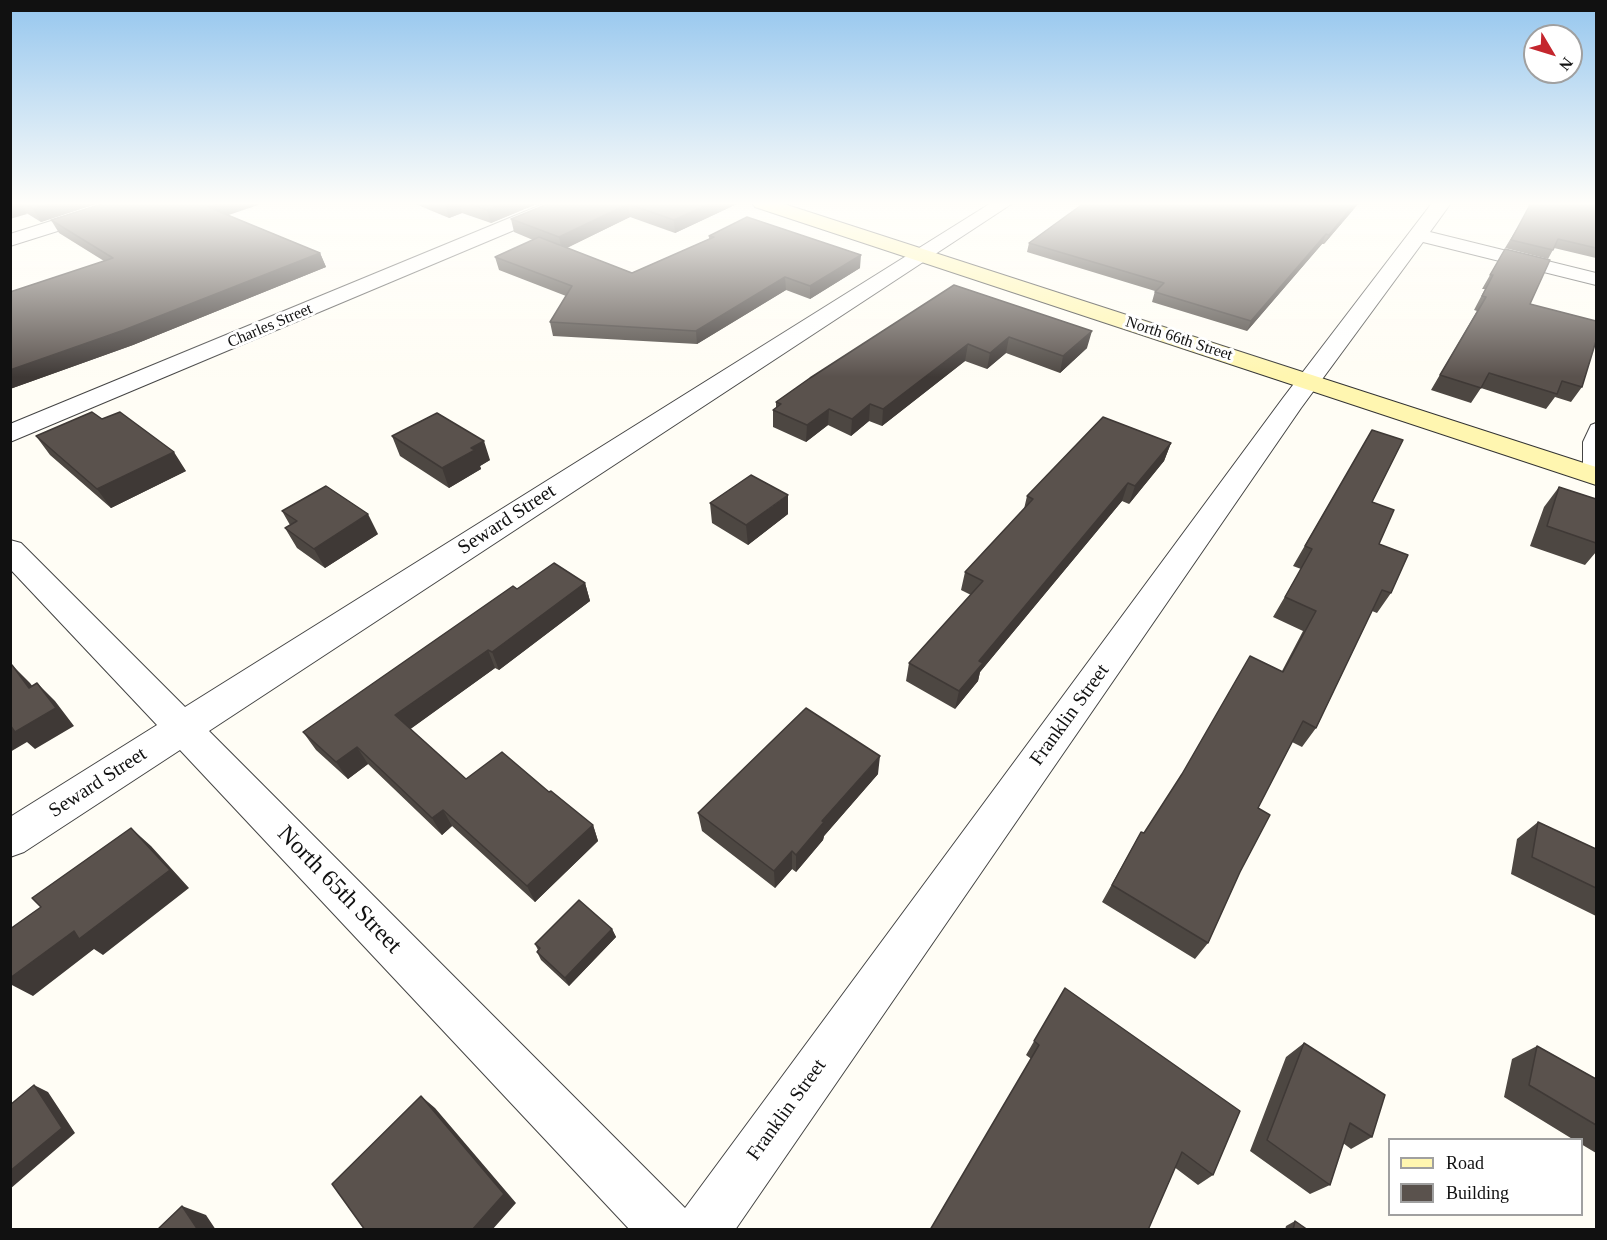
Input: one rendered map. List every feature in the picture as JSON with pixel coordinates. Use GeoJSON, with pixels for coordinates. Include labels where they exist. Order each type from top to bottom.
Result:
{"type":"FeatureCollection","features":[{"type":"Feature","properties":{"kind":"street","name":"Charles Street"},"geometry":{"type":"LineString","coordinates":[[10,434],[424,261]]}},
{"type":"Feature","properties":{"kind":"street","name":"Seward Street"},"geometry":{"type":"LineString","coordinates":[[10,840],[914,261]]}},
{"type":"Feature","properties":{"kind":"street","name":"North 66th Street"},"geometry":{"type":"LineString","coordinates":[[937,261],[1593,475]]}},
{"type":"Feature","properties":{"kind":"street","name":"Franklin Street"},"geometry":{"type":"LineString","coordinates":[[702,1230],[1292,403],[1311,382],[1400,261]]}},
{"type":"Feature","properties":{"kind":"street"},"geometry":{"type":"LineString","coordinates":[[1523,261],[1596,279]]}},
{"type":"Feature","properties":{"kind":"street","name":"North 65th Street"},"geometry":{"type":"LineString","coordinates":[[10,550],[668,1230]]}},
{"type":"Feature","properties":{"kind":"lane"},"geometry":{"type":"LineString","coordinates":[[1593,475],[1592,442],[1596,428]]}},
{"type":"Feature","properties":{"kind":"building"},"geometry":{"type":"Polygon","coordinates":[[[104,261],[300,261],[124,330],[10,370],[10,292],[104,261]]]}},
{"type":"Feature","properties":{"kind":"building"},"geometry":{"type":"Polygon","coordinates":[[[505,261],[601,261],[632,273],[660,261],[851,261],[810,286],[785,277],[696,331],[550,322],[572,286],[505,261]]]}},
{"type":"Feature","properties":{"kind":"building"},"geometry":{"type":"Polygon","coordinates":[[[1089,261],[1303,261],[1251,321],[1155,292],[1164,283],[1089,261]]]}},
{"type":"Feature","properties":{"kind":"building"},"geometry":{"type":"Polygon","coordinates":[[[1498,261],[1550,261],[1530,304],[1596,321],[1596,341],[1582,387],[1562,381],[1557,394],[1489,373],[1481,388],[1440,375],[1486,297],[1482,296],[1493,275],[1490,275],[1498,261]]]}},
{"type":"Feature","properties":{"kind":"building"},"geometry":{"type":"Polygon","coordinates":[[[954,285],[1092,331],[1063,356],[1009,337],[990,353],[968,344],[883,409],[870,404],[852,419],[829,409],[807,425],[773,410],[781,404],[776,402],[810,378],[954,285]]]}},
{"type":"Feature","properties":{"kind":"building"},"geometry":{"type":"Polygon","coordinates":[[[92,412],[102,419],[120,412],[174,452],[97,489],[36,436],[92,412]]]}},
{"type":"Feature","properties":{"kind":"building"},"geometry":{"type":"Polygon","coordinates":[[[437,413],[484,441],[471,448],[475,450],[442,468],[392,436],[437,413]]]}},
{"type":"Feature","properties":{"kind":"building"},"geometry":{"type":"Polygon","coordinates":[[[1103,417],[1171,443],[1135,486],[1128,483],[979,661],[983,663],[959,691],[909,663],[983,581],[965,572],[1033,499],[1027,496],[1103,417]]]}},
{"type":"Feature","properties":{"kind":"building"},"geometry":{"type":"Polygon","coordinates":[[[1372,430],[1403,440],[1372,502],[1394,510],[1379,544],[1408,555],[1391,593],[1382,590],[1316,728],[1303,721],[1258,808],[1270,815],[1240,872],[1208,943],[1112,885],[1141,832],[1144,833],[1182,774],[1250,656],[1283,672],[1316,611],[1285,597],[1312,549],[1305,546],[1372,430]]]}},
{"type":"Feature","properties":{"kind":"building"},"geometry":{"type":"Polygon","coordinates":[[[751,475],[788,495],[746,525],[710,503],[751,475]]]}},
{"type":"Feature","properties":{"kind":"building"},"geometry":{"type":"Polygon","coordinates":[[[326,486],[368,514],[314,549],[285,528],[297,521],[282,511],[326,486]]]}},
{"type":"Feature","properties":{"kind":"building"},"geometry":{"type":"Polygon","coordinates":[[[1559,487],[1596,499],[1596,543],[1547,526],[1559,487]]]}},
{"type":"Feature","properties":{"kind":"building"},"geometry":{"type":"Polygon","coordinates":[[[554,563],[585,583],[492,652],[488,650],[395,715],[466,779],[502,752],[593,825],[527,886],[443,810],[432,818],[357,747],[336,762],[303,732],[513,586],[517,589],[554,563]]]}},
{"type":"Feature","properties":{"kind":"building"},"geometry":{"type":"Polygon","coordinates":[[[12,665],[29,688],[37,683],[56,708],[15,732],[10,725],[10,666],[12,665]]]}},
{"type":"Feature","properties":{"kind":"building"},"geometry":{"type":"Polygon","coordinates":[[[806,708],[880,756],[822,821],[824,822],[796,855],[792,851],[774,871],[698,813],[806,708]]]}},
{"type":"Feature","properties":{"kind":"building"},"geometry":{"type":"Polygon","coordinates":[[[1538,822],[1596,849],[1596,888],[1532,857],[1538,822]]]}},
{"type":"Feature","properties":{"kind":"building"},"geometry":{"type":"Polygon","coordinates":[[[131,828],[170,870],[79,939],[74,931],[10,978],[10,929],[41,907],[32,898],[131,828]]]}},
{"type":"Feature","properties":{"kind":"building"},"geometry":{"type":"Polygon","coordinates":[[[579,900],[612,929],[565,978],[537,952],[540,948],[535,944],[579,900]]]}},
{"type":"Feature","properties":{"kind":"building"},"geometry":{"type":"Polygon","coordinates":[[[1065,988],[1240,1111],[1213,1175],[1182,1152],[1148,1230],[930,1230],[1039,1045],[1034,1041],[1065,988]]]}},
{"type":"Feature","properties":{"kind":"building"},"geometry":{"type":"Polygon","coordinates":[[[1304,1043],[1385,1095],[1372,1137],[1350,1123],[1330,1185],[1267,1140],[1304,1043]]]}},
{"type":"Feature","properties":{"kind":"building"},"geometry":{"type":"Polygon","coordinates":[[[1537,1046],[1596,1079],[1596,1125],[1529,1085],[1537,1046]]]}},
{"type":"Feature","properties":{"kind":"building"},"geometry":{"type":"Polygon","coordinates":[[[34,1085],[62,1128],[10,1171],[10,1105],[34,1085]]]}},
{"type":"Feature","properties":{"kind":"building"},"geometry":{"type":"Polygon","coordinates":[[[421,1096],[504,1194],[472,1230],[365,1230],[332,1184],[421,1096]]]}},
{"type":"Feature","properties":{"kind":"building"},"geometry":{"type":"Polygon","coordinates":[[[182,1206],[198,1230],[157,1230],[182,1206]]]}},
{"type":"Feature","properties":{"kind":"building"},"geometry":{"type":"Polygon","coordinates":[[[1295,1221],[1308,1230],[1293,1230],[1295,1221]]]}}]}
